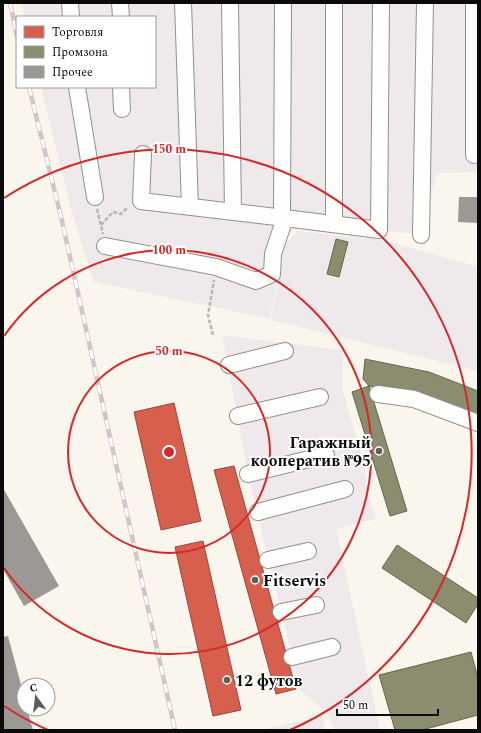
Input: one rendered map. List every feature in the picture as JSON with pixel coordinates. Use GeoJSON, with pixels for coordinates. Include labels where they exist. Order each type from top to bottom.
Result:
{"type":"FeatureCollection","features":[{"type":"Feature","properties":{"kind":"lane"},"geometry":{"type":"LineString","coordinates":[[70,3],[71,16]]}},
{"type":"Feature","properties":{"kind":"lane"},"geometry":{"type":"LineString","coordinates":[[120,3],[120,16]]}},
{"type":"Feature","properties":{"kind":"lane"},"geometry":{"type":"LineString","coordinates":[[183,3],[190,207]]}},
{"type":"Feature","properties":{"kind":"lane"},"geometry":{"type":"LineString","coordinates":[[230,3],[233,212]]}},
{"type":"Feature","properties":{"kind":"lane"},"geometry":{"type":"LineString","coordinates":[[105,246],[216,267],[256,281],[272,274],[273,254],[283,217],[283,3]]}},
{"type":"Feature","properties":{"kind":"lane"},"geometry":{"type":"LineString","coordinates":[[334,3],[334,224]]}},
{"type":"Feature","properties":{"kind":"lane"},"geometry":{"type":"LineString","coordinates":[[143,154],[141,202],[283,217],[379,230],[381,3]]}},
{"type":"Feature","properties":{"kind":"lane"},"geometry":{"type":"LineString","coordinates":[[421,236],[424,3]]}},
{"type":"Feature","properties":{"kind":"lane"},"geometry":{"type":"LineString","coordinates":[[474,3],[474,155]]}},
{"type":"Feature","properties":{"kind":"lane"},"geometry":{"type":"LineString","coordinates":[[77,88],[95,197]]}},
{"type":"Feature","properties":{"kind":"lane"},"geometry":{"type":"LineString","coordinates":[[121,88],[122,109]]}},
{"type":"Feature","properties":{"kind":"lane"},"geometry":{"type":"LineString","coordinates":[[229,365],[285,351]]}},
{"type":"Feature","properties":{"kind":"lane"},"geometry":{"type":"LineString","coordinates":[[378,394],[414,399],[478,423]]}},
{"type":"Feature","properties":{"kind":"lane"},"geometry":{"type":"LineString","coordinates":[[238,416],[320,397]]}},
{"type":"Feature","properties":{"kind":"lane"},"geometry":{"type":"LineString","coordinates":[[248,474],[326,454]]}},
{"type":"Feature","properties":{"kind":"lane"},"geometry":{"type":"LineString","coordinates":[[258,512],[345,489]]}},
{"type":"Feature","properties":{"kind":"lane"},"geometry":{"type":"LineString","coordinates":[[268,560],[308,551]]}},
{"type":"Feature","properties":{"kind":"lane"},"geometry":{"type":"LineString","coordinates":[[282,612],[316,605]]}},
{"type":"Feature","properties":{"kind":"lane"},"geometry":{"type":"LineString","coordinates":[[292,657],[332,647]]}},
{"type":"Feature","properties":{"kind":"path"},"geometry":{"type":"LineString","coordinates":[[95,197],[105,246]]}},
{"type":"Feature","properties":{"kind":"path"},"geometry":{"type":"LineString","coordinates":[[101,225],[112,212],[121,214]]}},
{"type":"Feature","properties":{"kind":"path"},"geometry":{"type":"LineString","coordinates":[[213,335],[208,315],[216,267]]}},
{"type":"Feature","properties":{"kind":"shaded area"},"geometry":{"type":"Polygon","coordinates":[[[21,3],[478,3],[478,172],[437,173],[421,235],[334,224],[299,224],[285,238],[270,319],[94,282],[71,210],[41,88],[156,88],[156,16],[24,16],[21,3]]]}},
{"type":"Feature","properties":{"kind":"shaded area"},"geometry":{"type":"Polygon","coordinates":[[[298,231],[383,240],[478,267],[478,371],[271,320],[285,244],[298,231]]]}},
{"type":"Feature","properties":{"kind":"shaded area"},"geometry":{"type":"Polygon","coordinates":[[[222,335],[343,350],[342,388],[364,464],[368,494],[376,519],[336,529],[380,730],[334,730],[328,714],[300,690],[248,474],[222,335]]]}},
{"type":"Feature","properties":{"kind":"shaded area"},"geometry":{"type":"Polygon","coordinates":[[[322,716],[325,730],[261,730],[322,716]]]}},
{"type":"Feature","properties":{"kind":"building: Торговля"},"geometry":{"type":"Polygon","coordinates":[[[174,403],[201,521],[161,530],[134,412],[174,403]]]}},
{"type":"Feature","properties":{"kind":"building: Торговля","name":"Fitservis"},"geometry":{"type":"Polygon","coordinates":[[[234,466],[296,689],[276,694],[214,470],[234,466]]]}},
{"type":"Feature","properties":{"kind":"building: Торговля"},"geometry":{"type":"Polygon","coordinates":[[[203,541],[241,710],[213,716],[175,547],[203,541]]]}},
{"type":"Feature","properties":{"kind":"building: Промзона"},"geometry":{"type":"Polygon","coordinates":[[[336,239],[348,242],[339,277],[327,274],[336,239]]]}},
{"type":"Feature","properties":{"kind":"building: Промзона"},"geometry":{"type":"Polygon","coordinates":[[[365,359],[429,372],[478,391],[478,414],[369,386],[363,379],[365,359]]]}},
{"type":"Feature","properties":{"kind":"building: Промзона","name":"Гаражный кооператив №95"},"geometry":{"type":"Polygon","coordinates":[[[369,386],[407,511],[390,516],[352,392],[369,386]]]}},
{"type":"Feature","properties":{"kind":"building: Промзона"},"geometry":{"type":"Polygon","coordinates":[[[397,545],[478,598],[478,604],[466,623],[382,568],[397,545]]]}},
{"type":"Feature","properties":{"kind":"building: Промзона"},"geometry":{"type":"Polygon","coordinates":[[[471,652],[478,678],[478,715],[422,730],[395,730],[379,675],[471,652]]]}},
{"type":"Feature","properties":{"kind":"building: Прочее"},"geometry":{"type":"Polygon","coordinates":[[[459,197],[478,197],[478,223],[458,222],[459,197]]]}},
{"type":"Feature","properties":{"kind":"building: Прочее"},"geometry":{"type":"Polygon","coordinates":[[[3,488],[59,586],[24,606],[3,569],[3,488]]]}},
{"type":"Feature","properties":{"kind":"building: Прочее"},"geometry":{"type":"Polygon","coordinates":[[[8,636],[19,677],[16,677],[16,717],[29,717],[33,730],[3,730],[3,637],[8,636]]]}},
{"type":"Feature","properties":{"kind":"railway"},"geometry":{"type":"LineString","coordinates":[[10,3],[16,31]]}},
{"type":"Feature","properties":{"kind":"railway"},"geometry":{"type":"LineString","coordinates":[[29,88],[62,221],[175,730]]}},
{"type":"Feature","properties":{"kind":"place","name":"Гаражный кооператив №95"},"geometry":{"type":"Point","coordinates":[379,451]}},
{"type":"Feature","properties":{"kind":"place","name":"Fitservis"},"geometry":{"type":"Point","coordinates":[255,580]}},
{"type":"Feature","properties":{"kind":"place","name":"12 футов"},"geometry":{"type":"Point","coordinates":[227,680]}}]}
